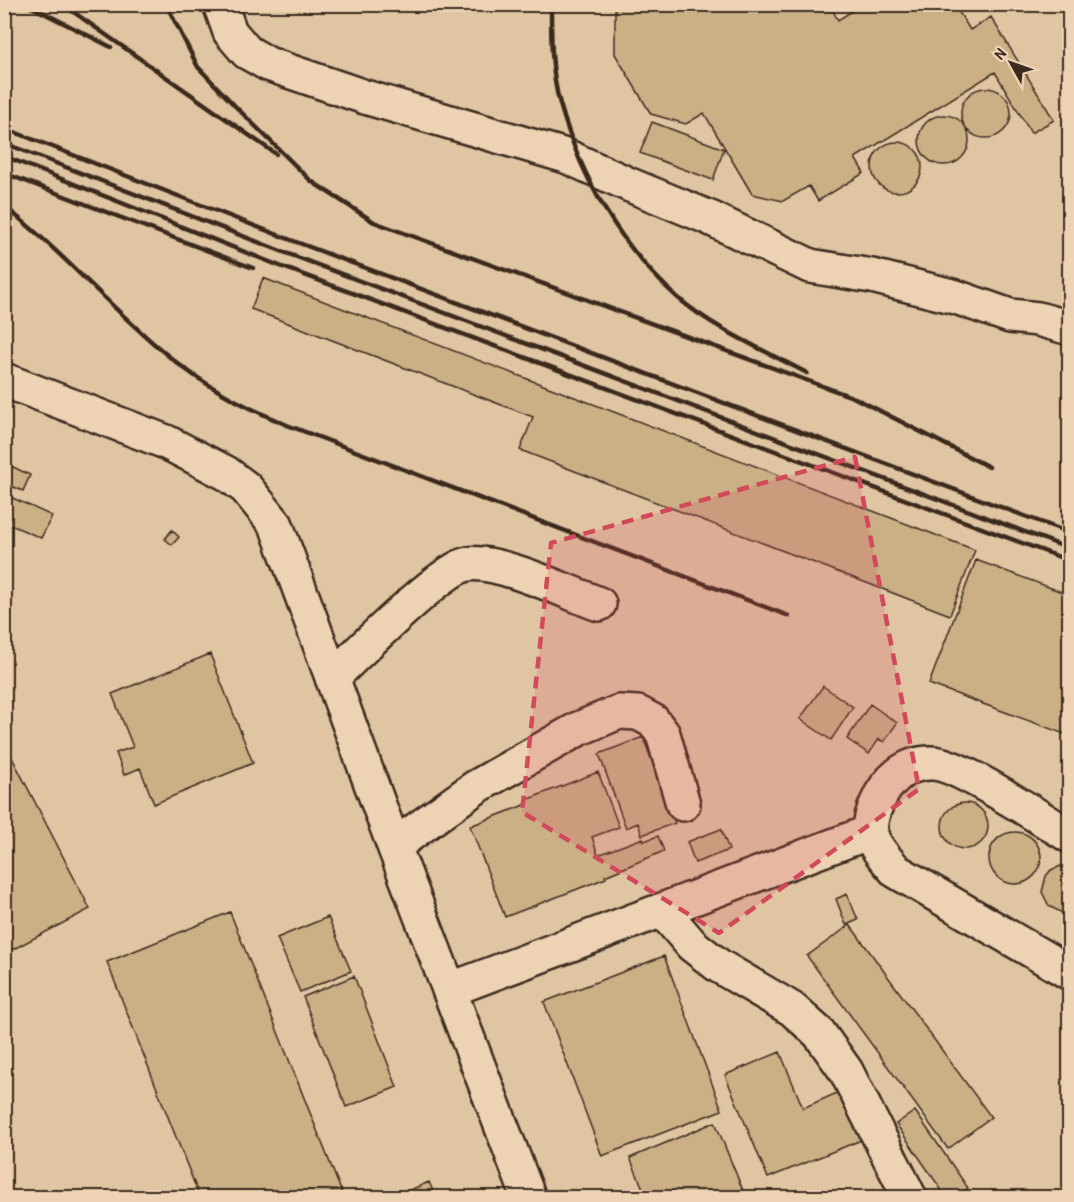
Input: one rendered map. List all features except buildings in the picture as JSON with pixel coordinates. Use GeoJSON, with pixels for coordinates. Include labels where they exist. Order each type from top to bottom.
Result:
{"type":"FeatureCollection","features":[{"type":"Feature","properties":{"kind":"street"},"geometry":{"type":"LineString","coordinates":[[220,4],[230,32],[247,52],[268,64],[365,97],[566,156],[710,218],[810,266],[872,276],[956,297],[1010,316],[1038,319],[1070,328]]}},
{"type":"Feature","properties":{"kind":"street"},"geometry":{"type":"LineString","coordinates":[[4,380],[166,442],[226,473],[246,488],[276,525],[394,846],[529,1197]]}},
{"type":"Feature","properties":{"kind":"street"},"geometry":{"type":"LineString","coordinates":[[332,678],[441,578],[467,564],[495,565],[599,604]]}},
{"type":"Feature","properties":{"kind":"street"},"geometry":{"type":"LineString","coordinates":[[394,846],[476,787],[578,729],[619,712],[638,713],[653,722],[663,734],[683,804]]}},
{"type":"Feature","properties":{"kind":"street"},"geometry":{"type":"LineString","coordinates":[[1070,836],[962,772],[933,762],[903,769],[883,789],[870,818],[870,832],[876,848],[896,871],[1070,973]]}},
{"type":"Feature","properties":{"kind":"street"},"geometry":{"type":"LineString","coordinates":[[449,990],[870,832]]}},
{"type":"Feature","properties":{"kind":"street"},"geometry":{"type":"LineString","coordinates":[[662,910],[692,945],[719,966],[792,1009],[819,1033],[846,1071],[910,1197]]}},
{"type":"Feature","properties":{"kind":"highlighted area"},"geometry":{"type":"Polygon","coordinates":[[[855,457],[919,789],[719,933],[522,812],[551,543],[855,457]]]}},
{"type":"Feature","properties":{"kind":"shaded area"},"geometry":{"type":"Polygon","coordinates":[[[5,5],[1069,5],[1069,1197],[5,1197],[5,5]]]}},
{"type":"Feature","properties":{"kind":"railway"},"geometry":{"type":"LineString","coordinates":[[24,4],[111,47]]}},
{"type":"Feature","properties":{"kind":"railway"},"geometry":{"type":"LineString","coordinates":[[62,4],[276,154]]}},
{"type":"Feature","properties":{"kind":"railway"},"geometry":{"type":"LineString","coordinates":[[166,4],[198,67],[236,107],[311,181],[374,222],[855,398],[989,467]]}},
{"type":"Feature","properties":{"kind":"railway"},"geometry":{"type":"LineString","coordinates":[[551,4],[553,67],[560,104],[591,184],[620,233],[656,277],[691,308],[723,329],[807,373]]}},
{"type":"Feature","properties":{"kind":"railway"},"geometry":{"type":"LineString","coordinates":[[4,128],[291,240],[1070,533]]}},
{"type":"Feature","properties":{"kind":"railway"},"geometry":{"type":"LineString","coordinates":[[4,143],[286,253],[1070,549]]}},
{"type":"Feature","properties":{"kind":"railway"},"geometry":{"type":"LineString","coordinates":[[4,156],[280,266],[1070,561]]}},
{"type":"Feature","properties":{"kind":"railway"},"geometry":{"type":"LineString","coordinates":[[4,173],[253,268]]}},
{"type":"Feature","properties":{"kind":"railway"},"geometry":{"type":"LineString","coordinates":[[4,206],[166,354],[194,376],[239,402],[287,425],[789,616]]}}]}
